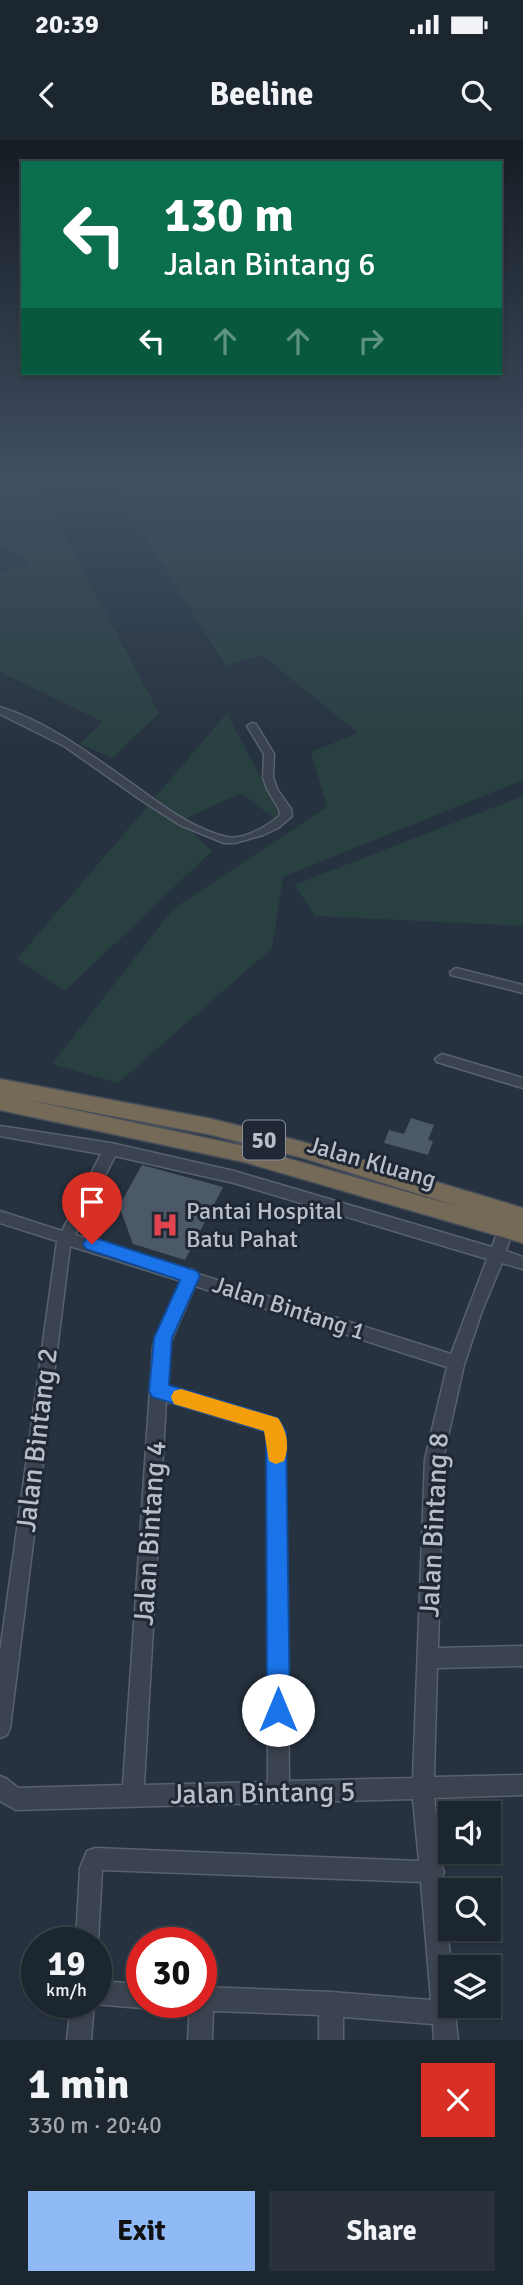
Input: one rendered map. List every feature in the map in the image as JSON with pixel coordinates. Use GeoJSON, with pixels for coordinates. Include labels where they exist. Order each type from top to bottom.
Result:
{"type":"FeatureCollection","features":[{"type":"Feature","properties":{"kind":"highway","name":"Jalan Kluang"},"geometry":{"type":"LineString","coordinates":[[0,1087],[212,1127],[303,1150],[517,1227]]}},
{"type":"Feature","properties":{"kind":"highway","name":"Jalan Kluang"},"geometry":{"type":"LineString","coordinates":[[7,1105],[244,1154],[517,1227]]}},
{"type":"Feature","properties":{"kind":"street"},"geometry":{"type":"LineString","coordinates":[[0,710],[65,742],[110,772],[156,809],[228,841],[241,840],[286,817],[285,809],[268,777],[269,754],[252,726]]}},
{"type":"Feature","properties":{"kind":"street"},"geometry":{"type":"LineString","coordinates":[[456,971],[523,989]]}},
{"type":"Feature","properties":{"kind":"street"},"geometry":{"type":"LineString","coordinates":[[442,1059],[523,1083]]}},
{"type":"Feature","properties":{"kind":"street"},"geometry":{"type":"LineString","coordinates":[[0,1131],[111,1149],[234,1177],[523,1263]]}},
{"type":"Feature","properties":{"kind":"street","name":"Jalan Bintang 2"},"geometry":{"type":"LineString","coordinates":[[0,1728],[62,1246],[111,1149]]}},
{"type":"Feature","properties":{"kind":"street","name":"Jalan Bintang 1"},"geometry":{"type":"LineString","coordinates":[[0,1217],[457,1363]]}},
{"type":"Feature","properties":{"kind":"street","name":"Jalan Bintang 8"},"geometry":{"type":"LineString","coordinates":[[439,1955],[424,1790],[434,1458],[441,1413],[475,1308],[499,1256],[517,1227]]}},
{"type":"Feature","properties":{"kind":"street","name":"Jalan Bintang 4"},"geometry":{"type":"LineString","coordinates":[[133,1796],[163,1338],[191,1276]]}},
{"type":"Feature","properties":{"kind":"street"},"geometry":{"type":"LineString","coordinates":[[159,1391],[271,1424],[276,1432],[279,1793]]}},
{"type":"Feature","properties":{"kind":"street"},"geometry":{"type":"LineString","coordinates":[[427,1658],[523,1656]]}},
{"type":"Feature","properties":{"kind":"street","name":"Jalan Bintang 5"},"geometry":{"type":"LineString","coordinates":[[2,1789],[16,1799],[424,1790],[523,1785]]}},
{"type":"Feature","properties":{"kind":"street"},"geometry":{"type":"LineString","coordinates":[[87,1927],[90,1868],[95,1859],[433,1872]]}},
{"type":"Feature","properties":{"kind":"street"},"geometry":{"type":"LineString","coordinates":[[217,2000],[331,2004],[438,2013]]}},
{"type":"Feature","properties":{"kind":"street"},"geometry":{"type":"LineString","coordinates":[[331,2004],[331,2040]]}},
{"type":"Feature","properties":{"kind":"street"},"geometry":{"type":"LineString","coordinates":[[79,2040],[81,2018]]}},
{"type":"Feature","properties":{"kind":"street"},"geometry":{"type":"LineString","coordinates":[[200,2040],[201,2018]]}},
{"type":"Feature","properties":{"kind":"street","name":"Jalan Bintang 8"},"geometry":{"type":"LineString","coordinates":[[444,2018],[446,2040]]}},
{"type":"Feature","properties":{"kind":"green space"},"geometry":{"type":"Polygon","coordinates":[[[7,571],[83,571],[159,713],[112,758],[79,744],[103,722],[0,672],[0,573],[7,571]]]}},
{"type":"Feature","properties":{"kind":"green space"},"geometry":{"type":"Polygon","coordinates":[[[166,571],[523,571],[523,780],[283,877],[272,948],[118,1083],[52,1064],[173,909],[327,807],[311,752],[358,733],[262,655],[226,666],[166,571]]]}},
{"type":"Feature","properties":{"kind":"green space"},"geometry":{"type":"Polygon","coordinates":[[[227,713],[279,813],[274,818],[241,793],[180,821],[212,851],[65,991],[17,959],[227,713]]]}},
{"type":"Feature","properties":{"kind":"green space"},"geometry":{"type":"Polygon","coordinates":[[[523,796],[523,926],[316,916],[294,885],[523,796]]]}},
{"type":"Feature","properties":{"kind":"building"},"geometry":{"type":"Polygon","coordinates":[[[411,1118],[434,1125],[428,1140],[433,1141],[428,1155],[384,1143],[389,1130],[404,1134],[411,1118]]]}},
{"type":"Feature","properties":{"kind":"building","name":"Pantai Hospital Batu Pahat"},"geometry":{"type":"Polygon","coordinates":[[[142,1165],[223,1187],[185,1260],[133,1244],[119,1206],[142,1165]]]}},
{"type":"Feature","properties":{"kind":"slow traffic"},"geometry":{"type":"LineString","coordinates":[[181,1397],[271,1424],[276,1432],[276,1454]]}},
{"type":"Feature","properties":{"kind":"place","name":"Pantai Hospital Batu Pahat"},"geometry":{"type":"Point","coordinates":[165,1225]}},
{"type":"Feature","properties":{"kind":"route"},"geometry":{"type":"LineString","coordinates":[[92,1244],[191,1276],[163,1338],[159,1391],[271,1424],[276,1432],[278,1710]]}}]}
